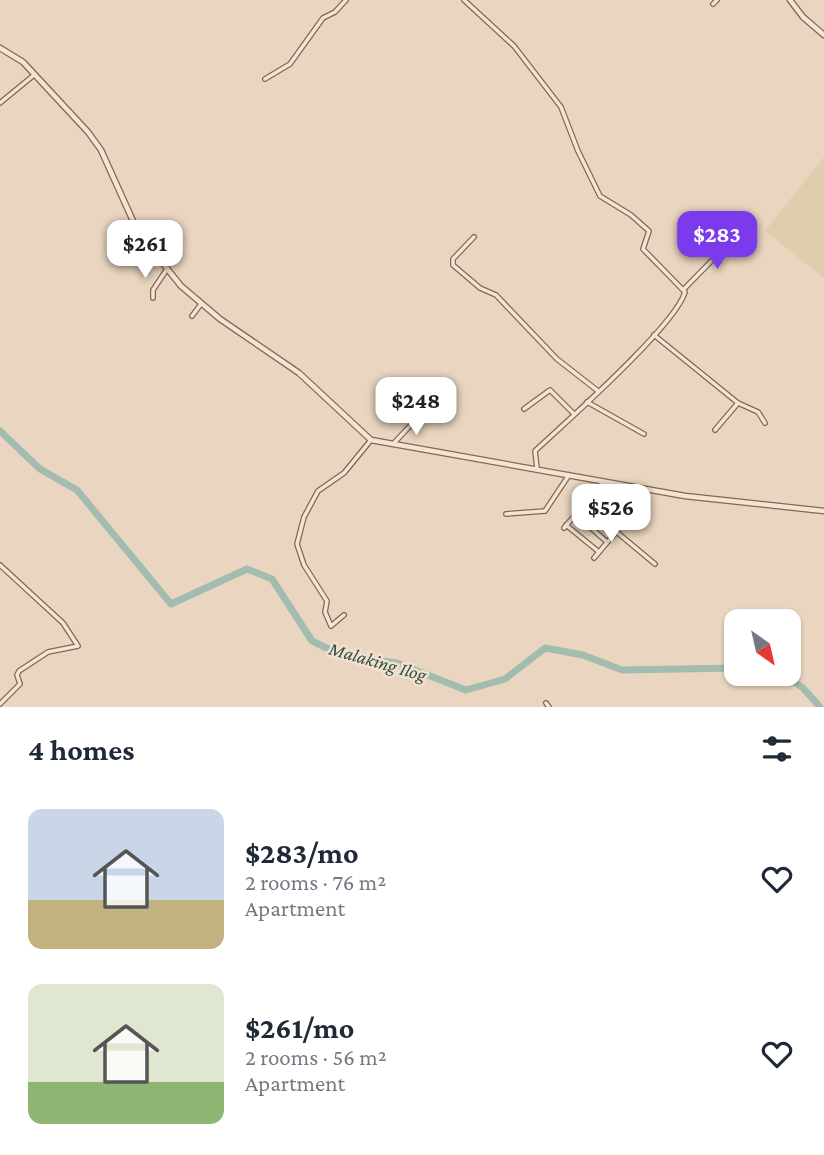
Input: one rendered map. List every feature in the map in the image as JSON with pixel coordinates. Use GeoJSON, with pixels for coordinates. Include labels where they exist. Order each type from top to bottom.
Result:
{"type":"FeatureCollection","features":[{"type":"Feature","properties":{"kind":"street"},"geometry":{"type":"LineString","coordinates":[[265,79],[290,64],[323,18],[335,12],[346,0]]}},
{"type":"Feature","properties":{"kind":"street"},"geometry":{"type":"LineString","coordinates":[[464,0],[504,35],[531,66],[561,107],[600,197],[631,215],[649,230],[643,249],[684,289]]}},
{"type":"Feature","properties":{"kind":"street"},"geometry":{"type":"LineString","coordinates":[[790,0],[803,17],[824,36]]}},
{"type":"Feature","properties":{"kind":"street"},"geometry":{"type":"LineString","coordinates":[[0,48],[17,57],[96,142],[131,222],[167,270],[201,304],[299,373],[371,440],[685,496],[824,511]]}},
{"type":"Feature","properties":{"kind":"street"},"geometry":{"type":"LineString","coordinates":[[0,103],[34,75]]}},
{"type":"Feature","properties":{"kind":"street"},"geometry":{"type":"LineString","coordinates":[[474,237],[453,259],[453,265],[480,288],[496,295],[557,359],[597,391]]}},
{"type":"Feature","properties":{"kind":"street"},"geometry":{"type":"LineString","coordinates":[[134,255],[133,247],[142,239]]}},
{"type":"Feature","properties":{"kind":"street"},"geometry":{"type":"LineString","coordinates":[[537,468],[535,451],[654,335],[682,301],[684,289],[733,239]]}},
{"type":"Feature","properties":{"kind":"street"},"geometry":{"type":"LineString","coordinates":[[139,263],[155,256]]}},
{"type":"Feature","properties":{"kind":"street"},"geometry":{"type":"LineString","coordinates":[[152,298],[153,290],[167,270]]}},
{"type":"Feature","properties":{"kind":"street"},"geometry":{"type":"LineString","coordinates":[[192,316],[201,304]]}},
{"type":"Feature","properties":{"kind":"street"},"geometry":{"type":"LineString","coordinates":[[654,335],[738,403],[758,412],[765,423]]}},
{"type":"Feature","properties":{"kind":"street"},"geometry":{"type":"LineString","coordinates":[[524,409],[550,390],[574,414]]}},
{"type":"Feature","properties":{"kind":"street"},"geometry":{"type":"LineString","coordinates":[[587,402],[644,434]]}},
{"type":"Feature","properties":{"kind":"street"},"geometry":{"type":"LineString","coordinates":[[715,430],[738,403]]}},
{"type":"Feature","properties":{"kind":"street"},"geometry":{"type":"LineString","coordinates":[[393,445],[422,413]]}},
{"type":"Feature","properties":{"kind":"street"},"geometry":{"type":"LineString","coordinates":[[345,615],[331,626],[325,611],[327,601],[309,575],[297,544],[304,517],[318,491],[344,473],[371,440]]}},
{"type":"Feature","properties":{"kind":"street"},"geometry":{"type":"LineString","coordinates":[[506,514],[545,511],[569,475]]}},
{"type":"Feature","properties":{"kind":"street"},"geometry":{"type":"LineString","coordinates":[[599,552],[565,527],[604,481]]}},
{"type":"Feature","properties":{"kind":"street"},"geometry":{"type":"LineString","coordinates":[[583,504],[655,564]]}},
{"type":"Feature","properties":{"kind":"street"},"geometry":{"type":"LineString","coordinates":[[575,514],[607,542]]}},
{"type":"Feature","properties":{"kind":"street"},"geometry":{"type":"LineString","coordinates":[[594,558],[616,532]]}},
{"type":"Feature","properties":{"kind":"street"},"geometry":{"type":"LineString","coordinates":[[0,565],[63,623],[78,646],[48,652],[19,671],[17,675],[20,684],[0,704]]}},
{"type":"Feature","properties":{"kind":"shaded area"},"geometry":{"type":"Polygon","coordinates":[[[824,157],[824,278],[765,231],[824,157]]]}},
{"type":"Feature","properties":{"kind":"waterway","name":"Malaking Ilog"},"geometry":{"type":"LineString","coordinates":[[0,431],[40,469],[77,490],[171,604],[247,569],[272,579],[312,641],[354,657],[397,663],[466,690],[505,679],[545,648],[583,655],[622,670],[724,668]]}},
{"type":"Feature","properties":{"kind":"waterway"},"geometry":{"type":"LineString","coordinates":[[800,686],[820,707]]}}]}
